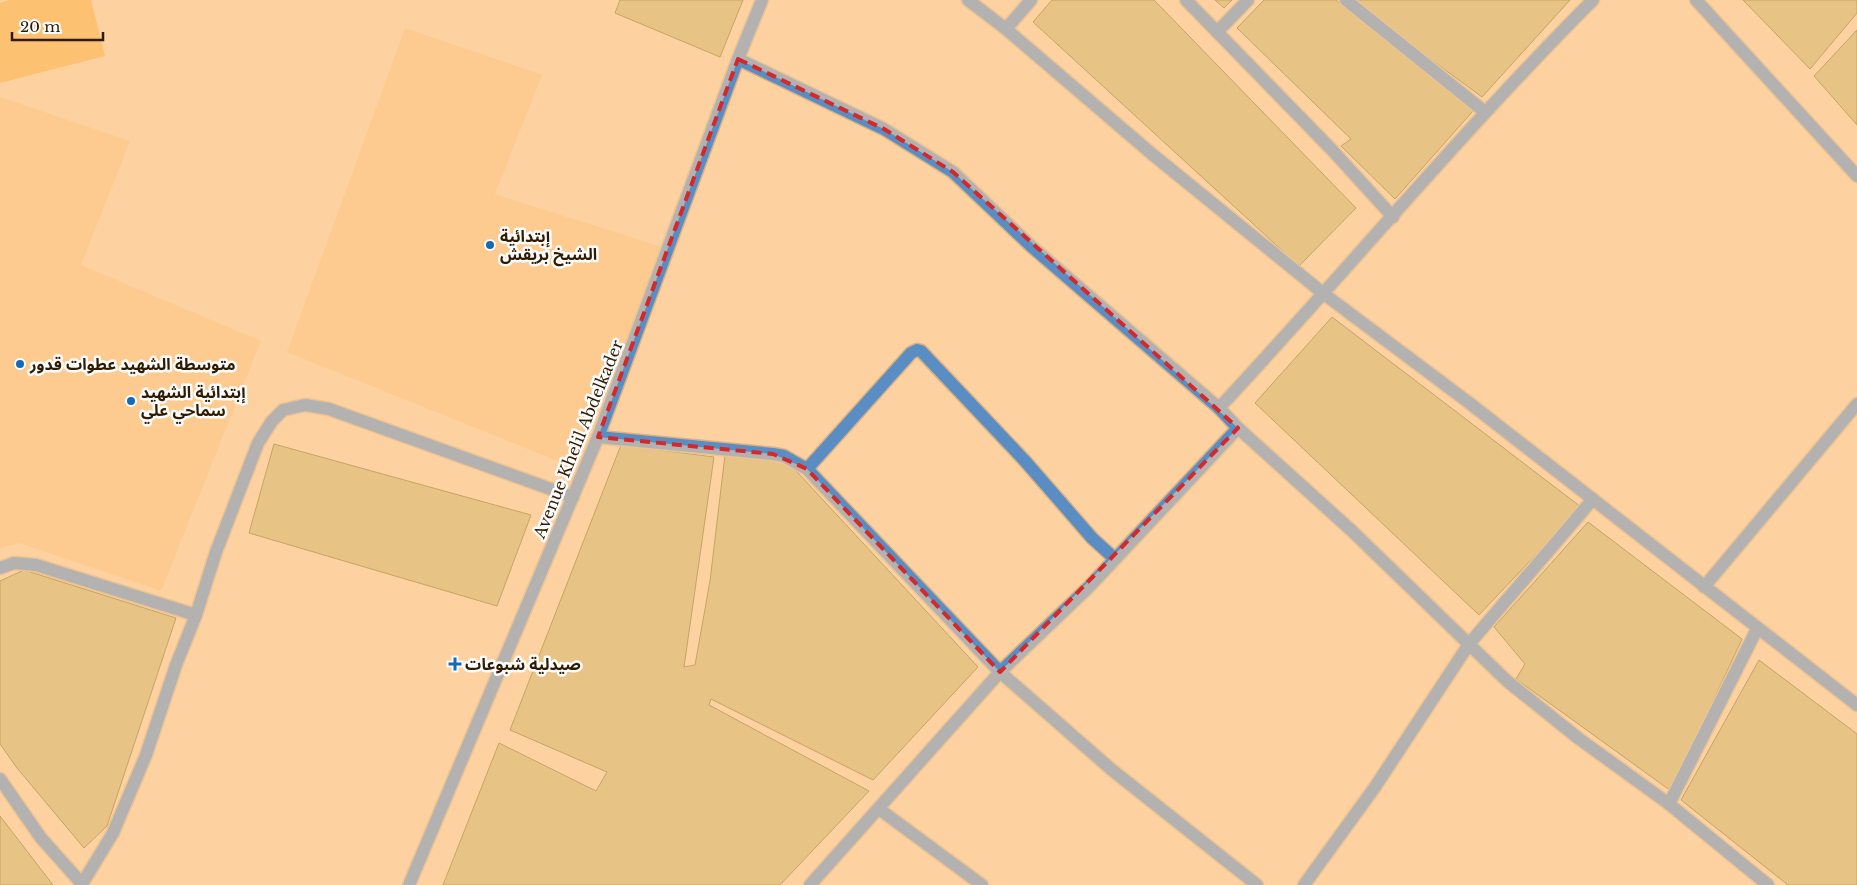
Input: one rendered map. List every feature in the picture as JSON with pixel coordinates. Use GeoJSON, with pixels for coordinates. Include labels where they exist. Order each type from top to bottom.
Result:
{"type":"FeatureCollection","features":[{"type":"Feature","properties":{"kind":"street","name":"Avenue Khelil Abdelkader"},"geometry":{"type":"LineString","coordinates":[[409,885],[598,437],[738,59],[762,0]]}},
{"type":"Feature","properties":{"kind":"street"},"geometry":{"type":"LineString","coordinates":[[968,0],[1006,28],[1152,154],[1324,294],[1593,499],[1857,705]]}},
{"type":"Feature","properties":{"kind":"street"},"geometry":{"type":"LineString","coordinates":[[1006,28],[1031,0]]}},
{"type":"Feature","properties":{"kind":"street"},"geometry":{"type":"LineString","coordinates":[[1186,0],[1333,151],[1393,217]]}},
{"type":"Feature","properties":{"kind":"street"},"geometry":{"type":"LineString","coordinates":[[1217,32],[1248,0]]}},
{"type":"Feature","properties":{"kind":"street"},"geometry":{"type":"LineString","coordinates":[[1346,0],[1485,112]]}},
{"type":"Feature","properties":{"kind":"street"},"geometry":{"type":"LineString","coordinates":[[1220,408],[1485,112],[1593,0]]}},
{"type":"Feature","properties":{"kind":"street"},"geometry":{"type":"LineString","coordinates":[[1696,0],[1857,176]]}},
{"type":"Feature","properties":{"kind":"street"},"geometry":{"type":"LineString","coordinates":[[738,59],[884,129],[953,172],[1031,246],[1220,408],[1238,428],[1352,531],[1507,681],[1578,738],[1669,804],[1768,885]]}},
{"type":"Feature","properties":{"kind":"street"},"geometry":{"type":"LineString","coordinates":[[807,469],[911,353],[917,350],[921,351],[1025,461],[1092,538],[1115,559]]}},
{"type":"Feature","properties":{"kind":"street"},"geometry":{"type":"LineString","coordinates":[[1704,587],[1857,404]]}},
{"type":"Feature","properties":{"kind":"street"},"geometry":{"type":"LineString","coordinates":[[0,779],[42,838],[82,884],[113,833],[146,755],[176,665],[196,616],[216,552],[258,443],[272,420],[283,410],[304,405],[329,409],[574,497]]}},
{"type":"Feature","properties":{"kind":"street"},"geometry":{"type":"LineString","coordinates":[[810,885],[1000,672],[1089,587],[1238,428]]}},
{"type":"Feature","properties":{"kind":"street"},"geometry":{"type":"LineString","coordinates":[[598,437],[773,454],[784,456],[807,469],[1000,672],[1112,770],[1257,885]]}},
{"type":"Feature","properties":{"kind":"street"},"geometry":{"type":"LineString","coordinates":[[1304,885],[1374,787],[1469,644],[1593,499]]}},
{"type":"Feature","properties":{"kind":"street"},"geometry":{"type":"LineString","coordinates":[[0,568],[14,563],[36,565],[196,616]]}},
{"type":"Feature","properties":{"kind":"street"},"geometry":{"type":"LineString","coordinates":[[1669,804],[1757,628]]}},
{"type":"Feature","properties":{"kind":"street"},"geometry":{"type":"LineString","coordinates":[[879,808],[982,885]]}},
{"type":"Feature","properties":{"kind":"highlighted area"},"geometry":{"type":"Polygon","coordinates":[[[738,59],[884,129],[953,172],[1238,428],[1000,672],[807,469],[773,454],[598,437],[738,59]]]}},
{"type":"Feature","properties":{"kind":"shaded area"},"geometry":{"type":"Polygon","coordinates":[[[9,0],[91,0],[105,56],[0,83],[0,3],[9,0]]]}},
{"type":"Feature","properties":{"kind":"shaded area","name":"إبتدائية الشيخ بريقش"},"geometry":{"type":"Polygon","coordinates":[[[405,28],[542,75],[495,194],[665,248],[575,468],[287,352],[405,28]]]}},
{"type":"Feature","properties":{"kind":"shaded area","name":"إبتدائية الشهيد سماحي علي"},"geometry":{"type":"Polygon","coordinates":[[[0,97],[130,141],[81,265],[261,341],[161,591],[19,543],[0,548],[0,97]]]}},
{"type":"Feature","properties":{"kind":"building"},"geometry":{"type":"Polygon","coordinates":[[[620,0],[743,0],[720,57],[615,13],[620,0]]]}},
{"type":"Feature","properties":{"kind":"building"},"geometry":{"type":"Polygon","coordinates":[[[1052,0],[1154,0],[1356,208],[1299,266],[1033,22],[1052,0]]]}},
{"type":"Feature","properties":{"kind":"building"},"geometry":{"type":"Polygon","coordinates":[[[1215,0],[1232,0],[1224,8],[1215,0]]]}},
{"type":"Feature","properties":{"kind":"building"},"geometry":{"type":"Polygon","coordinates":[[[1264,0],[1336,0],[1473,111],[1395,199],[1341,146],[1351,139],[1237,28],[1264,0]]]}},
{"type":"Feature","properties":{"kind":"building"},"geometry":{"type":"Polygon","coordinates":[[[1353,0],[1570,0],[1482,97],[1353,0]]]}},
{"type":"Feature","properties":{"kind":"building"},"geometry":{"type":"Polygon","coordinates":[[[1743,0],[1857,0],[1857,13],[1810,69],[1743,0]]]}},
{"type":"Feature","properties":{"kind":"building"},"geometry":{"type":"Polygon","coordinates":[[[1857,30],[1857,125],[1814,76],[1857,30]]]}},
{"type":"Feature","properties":{"kind":"building"},"geometry":{"type":"Polygon","coordinates":[[[1332,317],[1581,507],[1479,615],[1255,403],[1332,317]]]}},
{"type":"Feature","properties":{"kind":"building"},"geometry":{"type":"Polygon","coordinates":[[[274,444],[531,515],[497,606],[249,533],[274,444]]]}},
{"type":"Feature","properties":{"kind":"building"},"geometry":{"type":"Polygon","coordinates":[[[621,445],[714,457],[684,667],[695,665],[710,581],[725,455],[786,460],[978,667],[873,780],[711,699],[709,705],[869,791],[780,885],[443,885],[499,743],[596,791],[607,772],[510,730],[621,445]]]}},
{"type":"Feature","properties":{"kind":"building"},"geometry":{"type":"Polygon","coordinates":[[[1588,522],[1742,639],[1671,791],[1516,679],[1525,664],[1494,627],[1588,522]]]}},
{"type":"Feature","properties":{"kind":"building"},"geometry":{"type":"Polygon","coordinates":[[[24,570],[176,618],[107,826],[84,848],[17,768],[0,744],[0,581],[24,570]]]}},
{"type":"Feature","properties":{"kind":"building"},"geometry":{"type":"Polygon","coordinates":[[[1759,660],[1857,734],[1857,885],[1788,885],[1681,800],[1759,660]]]}},
{"type":"Feature","properties":{"kind":"building"},"geometry":{"type":"Polygon","coordinates":[[[0,816],[53,885],[0,885],[0,816]]]}},
{"type":"Feature","properties":{"kind":"place","name":"إبتدائية الشيخ بريقش"},"geometry":{"type":"Point","coordinates":[490,245]}},
{"type":"Feature","properties":{"kind":"place","name":"متوسطة الشهيد عطوات قدور"},"geometry":{"type":"Point","coordinates":[20,364]}},
{"type":"Feature","properties":{"kind":"place","name":"إبتدائية الشهيد سماحي علي"},"geometry":{"type":"Point","coordinates":[131,401]}},
{"type":"Feature","properties":{"kind":"place","name":"صيدلية شبوعات"},"geometry":{"type":"Point","coordinates":[455,664]}}]}
